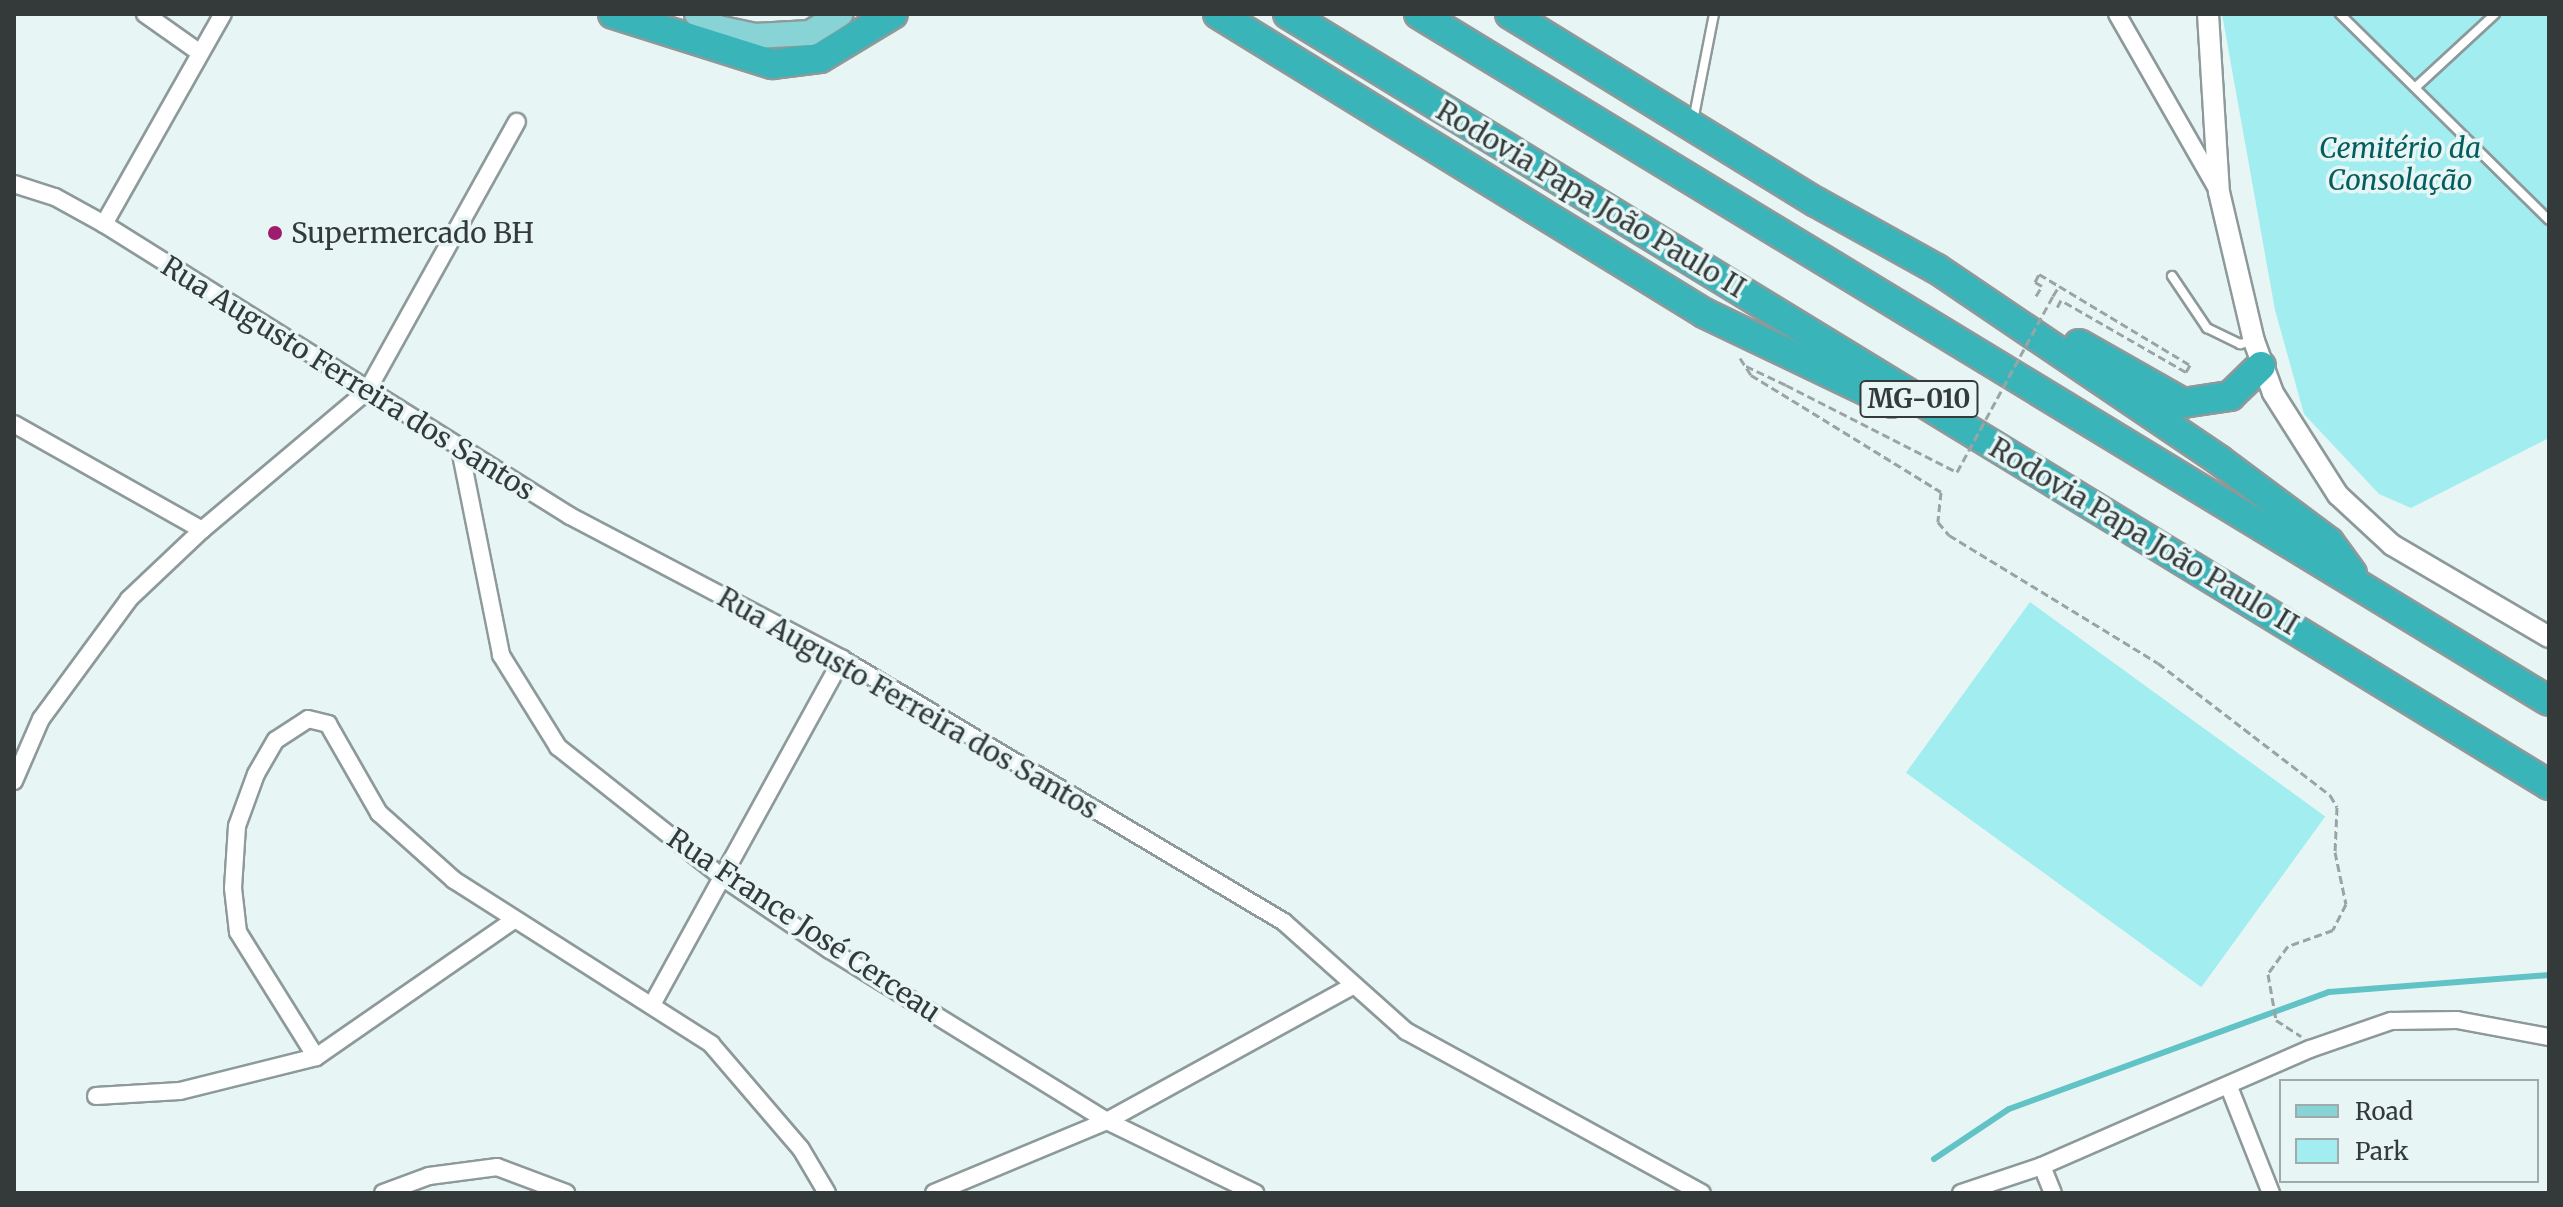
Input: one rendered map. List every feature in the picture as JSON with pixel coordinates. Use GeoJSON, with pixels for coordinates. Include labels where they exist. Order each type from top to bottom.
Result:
{"type":"FeatureCollection","features":[{"type":"Feature","properties":{"kind":"highway"},"geometry":{"type":"LineString","coordinates":[[613,14],[772,64],[820,58],[893,14]]}},
{"type":"Feature","properties":{"kind":"highway"},"geometry":{"type":"LineString","coordinates":[[1218,14],[1704,313],[2042,474]]}},
{"type":"Feature","properties":{"kind":"highway","name":"Rodovia Papa João Paulo II"},"geometry":{"type":"LineString","coordinates":[[1288,14],[2549,785]]}},
{"type":"Feature","properties":{"kind":"highway","name":"MG-010"},"geometry":{"type":"LineString","coordinates":[[1419,14],[2549,701]]}},
{"type":"Feature","properties":{"kind":"highway"},"geometry":{"type":"LineString","coordinates":[[1510,14],[1937,269],[2219,460],[2329,542],[2359,585]]}},
{"type":"Feature","properties":{"kind":"highway"},"geometry":{"type":"LineString","coordinates":[[1937,269],[2027,313],[2183,403],[2230,396],[2257,354]]}},
{"type":"Feature","properties":{"kind":"main road"},"geometry":{"type":"LineString","coordinates":[[697,14],[718,28],[755,36],[810,33],[841,14]]}},
{"type":"Feature","properties":{"kind":"street"},"geometry":{"type":"LineString","coordinates":[[145,14],[200,53]]}},
{"type":"Feature","properties":{"kind":"street"},"geometry":{"type":"LineString","coordinates":[[104,224],[223,14]]}},
{"type":"Feature","properties":{"kind":"street"},"geometry":{"type":"LineString","coordinates":[[2117,14],[2219,192]]}},
{"type":"Feature","properties":{"kind":"street"},"geometry":{"type":"LineString","coordinates":[[2208,14],[2219,192],[2257,354],[2338,495],[2392,545],[2549,637]]}},
{"type":"Feature","properties":{"kind":"street"},"geometry":{"type":"LineString","coordinates":[[14,781],[41,719],[84,656],[129,599],[202,530],[367,391],[517,122]]}},
{"type":"Feature","properties":{"kind":"street","name":"Rua Augusto Ferreira dos Santos"},"geometry":{"type":"LineString","coordinates":[[14,184],[55,197],[104,224],[570,516],[842,659],[1284,922],[1406,1031],[1702,1193]]}},
{"type":"Feature","properties":{"kind":"street"},"geometry":{"type":"LineString","coordinates":[[14,424],[202,530]]}},
{"type":"Feature","properties":{"kind":"street","name":"Rua France José Cerceau"},"geometry":{"type":"LineString","coordinates":[[460,449],[501,655],[526,704],[558,747],[722,877],[1107,1121],[1255,1193]]}},
{"type":"Feature","properties":{"kind":"street"},"geometry":{"type":"LineString","coordinates":[[653,1003],[842,659]]}},
{"type":"Feature","properties":{"kind":"street"},"geometry":{"type":"LineString","coordinates":[[316,1057],[238,932],[234,903],[237,826],[276,740],[308,719],[328,724],[379,813],[454,880],[514,920],[653,1003],[711,1044],[801,1149],[827,1193]]}},
{"type":"Feature","properties":{"kind":"street"},"geometry":{"type":"LineString","coordinates":[[96,1096],[180,1091],[316,1057],[514,920]]}},
{"type":"Feature","properties":{"kind":"street"},"geometry":{"type":"LineString","coordinates":[[934,1193],[1107,1121],[1353,986]]}},
{"type":"Feature","properties":{"kind":"street"},"geometry":{"type":"LineString","coordinates":[[1961,1193],[2042,1166],[2229,1087],[2310,1049],[2391,1021],[2457,1020],[2549,1037]]}},
{"type":"Feature","properties":{"kind":"street"},"geometry":{"type":"LineString","coordinates":[[2229,1087],[2271,1193]]}},
{"type":"Feature","properties":{"kind":"street"},"geometry":{"type":"LineString","coordinates":[[2042,1166],[2053,1193]]}},
{"type":"Feature","properties":{"kind":"street"},"geometry":{"type":"LineString","coordinates":[[383,1193],[429,1176],[497,1167],[566,1193]]}},
{"type":"Feature","properties":{"kind":"lane"},"geometry":{"type":"LineString","coordinates":[[1692,125],[1714,14]]}},
{"type":"Feature","properties":{"kind":"lane"},"geometry":{"type":"LineString","coordinates":[[2340,14],[2417,86],[2549,220]]}},
{"type":"Feature","properties":{"kind":"lane"},"geometry":{"type":"LineString","coordinates":[[2417,86],[2495,14]]}},
{"type":"Feature","properties":{"kind":"lane"},"geometry":{"type":"LineString","coordinates":[[2172,276],[2207,328],[2257,354]]}},
{"type":"Feature","properties":{"kind":"path"},"geometry":{"type":"LineString","coordinates":[[2036,296],[2042,286],[2035,282],[2039,274],[2190,365],[2186,372],[2061,300],[2057,308]]}},
{"type":"Feature","properties":{"kind":"path"},"geometry":{"type":"LineString","coordinates":[[1746,366],[1957,472],[2059,286]]}},
{"type":"Feature","properties":{"kind":"path"},"geometry":{"type":"LineString","coordinates":[[1737,355],[1751,375],[1941,492],[1938,522],[1949,535],[2158,663],[2330,795],[2337,807],[2335,852],[2346,904],[2333,930],[2288,946],[2268,974],[2276,1020],[2298,1032],[2310,1049]]}},
{"type":"Feature","properties":{"kind":"green space","name":"Cemitério da Consolação"},"geometry":{"type":"Polygon","coordinates":[[[2222,14],[2549,14],[2549,438],[2411,508],[2379,494],[2304,414],[2275,310],[2222,14]]]}},
{"type":"Feature","properties":{"kind":"green space"},"geometry":{"type":"Polygon","coordinates":[[[2030,602],[2325,817],[2201,987],[1906,773],[2030,602]]]}},
{"type":"Feature","properties":{"kind":"waterway"},"geometry":{"type":"LineString","coordinates":[[1934,1159],[2009,1109],[2329,992],[2549,975]]}},
{"type":"Feature","properties":{"kind":"place","name":"Supermercado BH"},"geometry":{"type":"Point","coordinates":[275,233]}}]}
